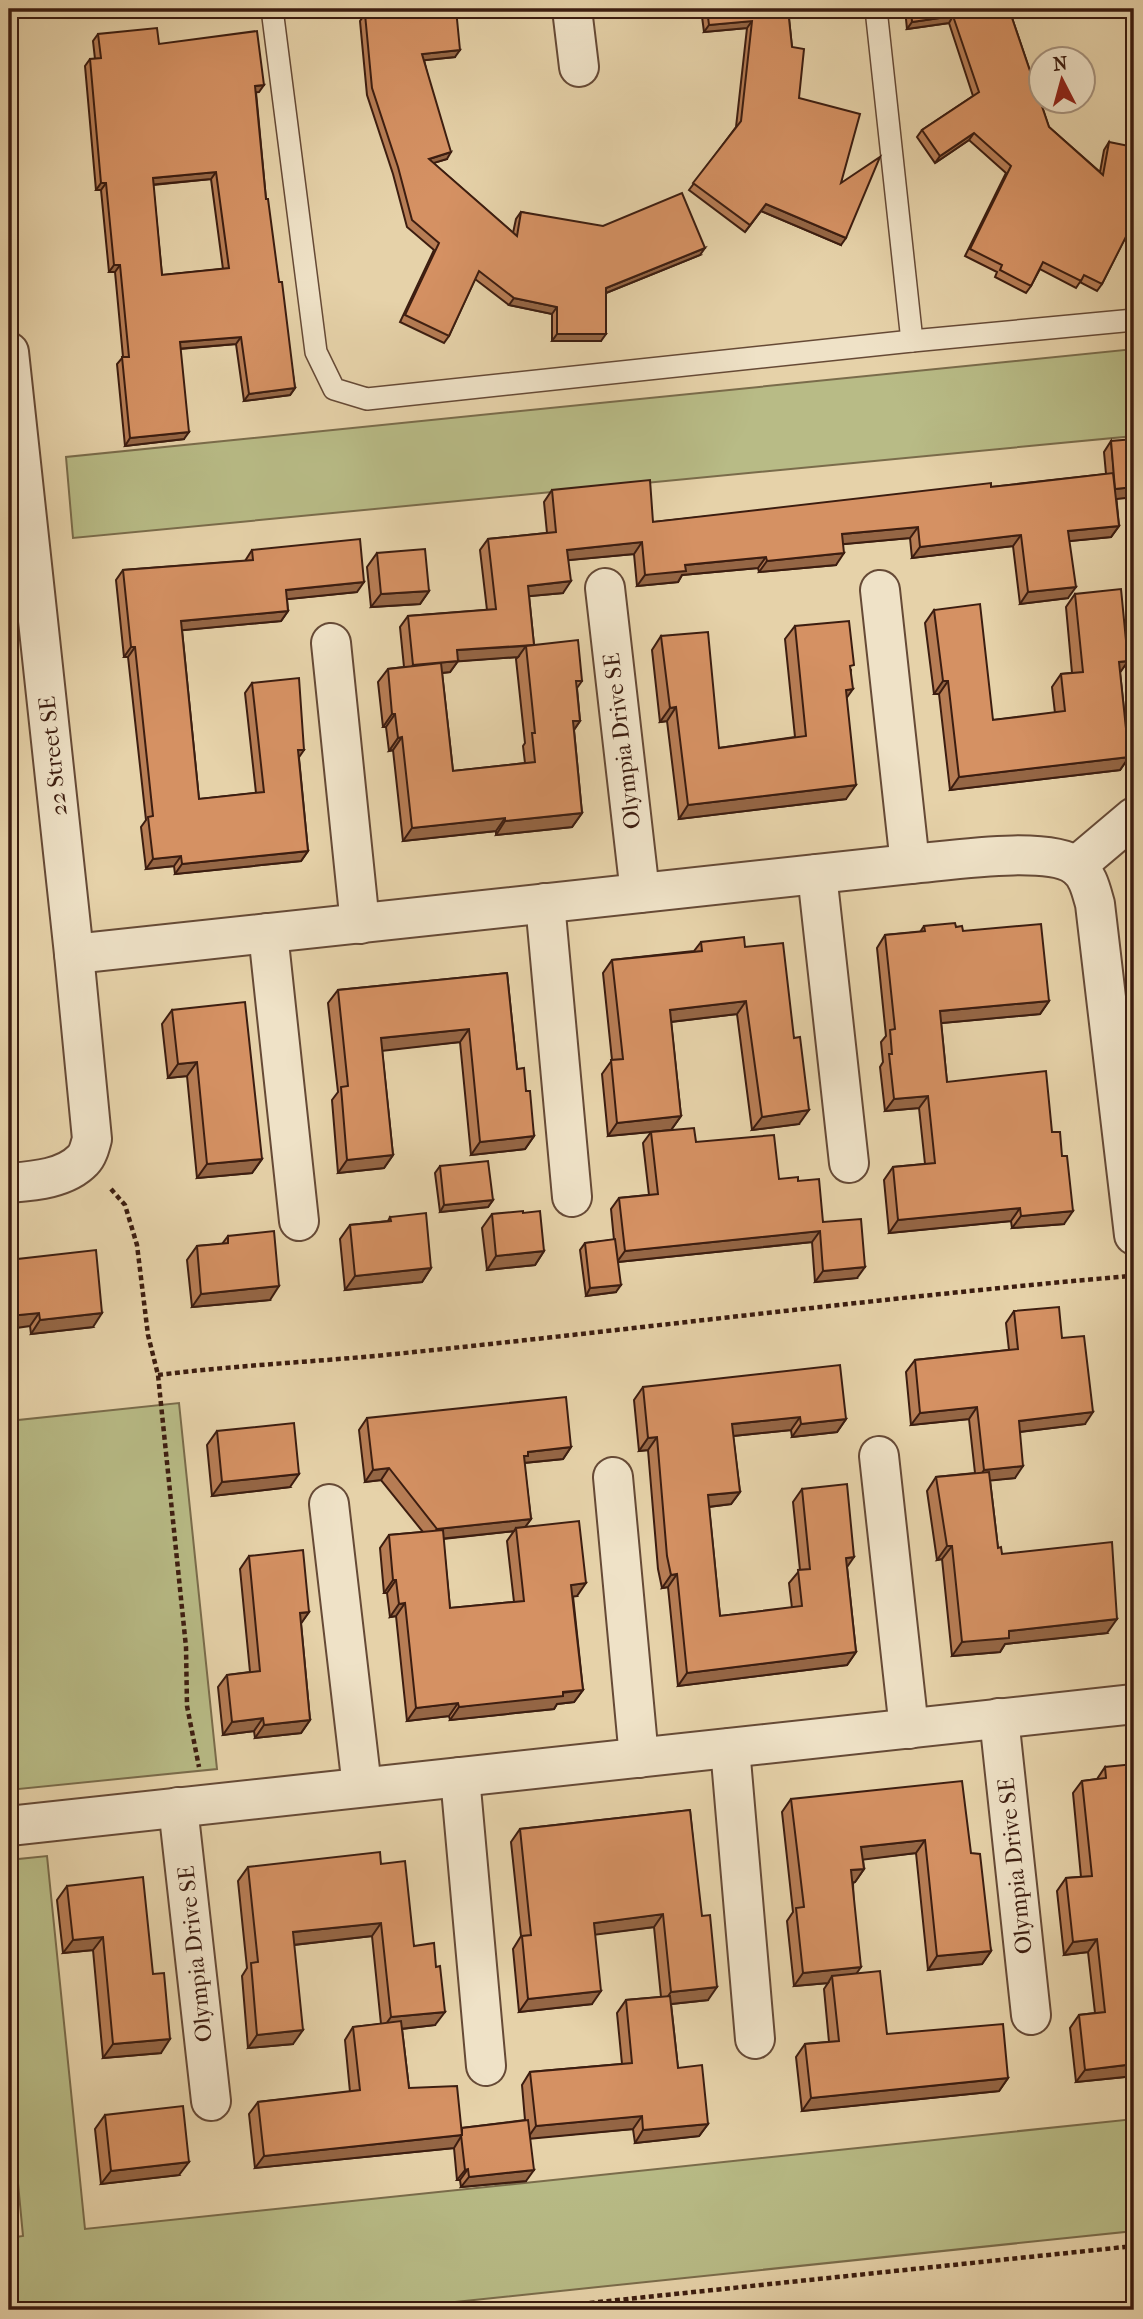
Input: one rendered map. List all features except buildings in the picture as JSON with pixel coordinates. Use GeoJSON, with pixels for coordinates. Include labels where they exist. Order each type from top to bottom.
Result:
{"type":"FeatureCollection","features":[{"type":"Feature","properties":{"kind":"street"},"geometry":{"type":"LineString","coordinates":[[572,9],[579,67]]}},
{"type":"Feature","properties":{"kind":"street","name":"22 Street SE"},"geometry":{"type":"LineString","coordinates":[[9,352],[92,1139],[85,1159]]}},
{"type":"Feature","properties":{"kind":"street","name":"Olympia Drive SE"},"geometry":{"type":"LineString","coordinates":[[605,588],[640,894]]}},
{"type":"Feature","properties":{"kind":"street"},"geometry":{"type":"LineString","coordinates":[[880,590],[910,864]]}},
{"type":"Feature","properties":{"kind":"street"},"geometry":{"type":"LineString","coordinates":[[331,643],[360,923]]}},
{"type":"Feature","properties":{"kind":"street"},"geometry":{"type":"LineString","coordinates":[[1076,866],[1134,817]]}},
{"type":"Feature","properties":{"kind":"street"},"geometry":{"type":"LineString","coordinates":[[74,954],[910,864],[1028,855],[1056,857],[1076,866],[1088,879],[1095,904],[1134,1235]]}},
{"type":"Feature","properties":{"kind":"street"},"geometry":{"type":"LineString","coordinates":[[817,874],[849,1163]]}},
{"type":"Feature","properties":{"kind":"street"},"geometry":{"type":"LineString","coordinates":[[545,904],[572,1197]]}},
{"type":"Feature","properties":{"kind":"street"},"geometry":{"type":"LineString","coordinates":[[268,933],[299,1221]]}},
{"type":"Feature","properties":{"kind":"street"},"geometry":{"type":"LineString","coordinates":[[9,1183],[43,1180],[68,1170],[85,1159]]}},
{"type":"Feature","properties":{"kind":"street"},"geometry":{"type":"LineString","coordinates":[[879,1456],[909,1729]]}},
{"type":"Feature","properties":{"kind":"street"},"geometry":{"type":"LineString","coordinates":[[613,1477],[639,1758]]}},
{"type":"Feature","properties":{"kind":"street"},"geometry":{"type":"LineString","coordinates":[[329,1504],[362,1787]]}},
{"type":"Feature","properties":{"kind":"street"},"geometry":{"type":"LineString","coordinates":[[9,1826],[1134,1704]]}},
{"type":"Feature","properties":{"kind":"street","name":"Olympia Drive SE"},"geometry":{"type":"LineString","coordinates":[[999,1718],[1031,2014]]}},
{"type":"Feature","properties":{"kind":"street"},"geometry":{"type":"LineString","coordinates":[[730,1748],[755,2039]]}},
{"type":"Feature","properties":{"kind":"street"},"geometry":{"type":"LineString","coordinates":[[460,1777],[486,2066]]}},
{"type":"Feature","properties":{"kind":"street","name":"Olympia Drive SE"},"geometry":{"type":"LineString","coordinates":[[178,1807],[211,2101]]}},
{"type":"Feature","properties":{"kind":"lane"},"geometry":{"type":"LineString","coordinates":[[272,9],[316,352],[334,389],[367,399],[1134,320]]}},
{"type":"Feature","properties":{"kind":"lane"},"geometry":{"type":"LineString","coordinates":[[876,9],[912,341]]}},
{"type":"Feature","properties":{"kind":"path"},"geometry":{"type":"LineString","coordinates":[[85,1159],[125,1205],[137,1245],[148,1335],[158,1375],[186,1647],[187,1706],[200,1771],[178,1807]]}},
{"type":"Feature","properties":{"kind":"path"},"geometry":{"type":"LineString","coordinates":[[158,1375],[220,1367],[393,1354],[704,1319],[1134,1276]]}},
{"type":"Feature","properties":{"kind":"path"},"geometry":{"type":"LineString","coordinates":[[522,2310],[1134,2246]]}},
{"type":"Feature","properties":{"kind":"green space"},"geometry":{"type":"Polygon","coordinates":[[[1134,349],[1134,436],[73,538],[66,457],[1134,349]]]}},
{"type":"Feature","properties":{"kind":"green space"},"geometry":{"type":"Polygon","coordinates":[[[179,1403],[217,1769],[9,1790],[9,1421],[179,1403]]]}},
{"type":"Feature","properties":{"kind":"green space"},"geometry":{"type":"Polygon","coordinates":[[[47,1856],[85,2229],[1134,2119],[1134,2231],[378,2310],[9,2310],[9,2238],[23,2236],[9,2089],[9,1860],[47,1856]]]}}]}
